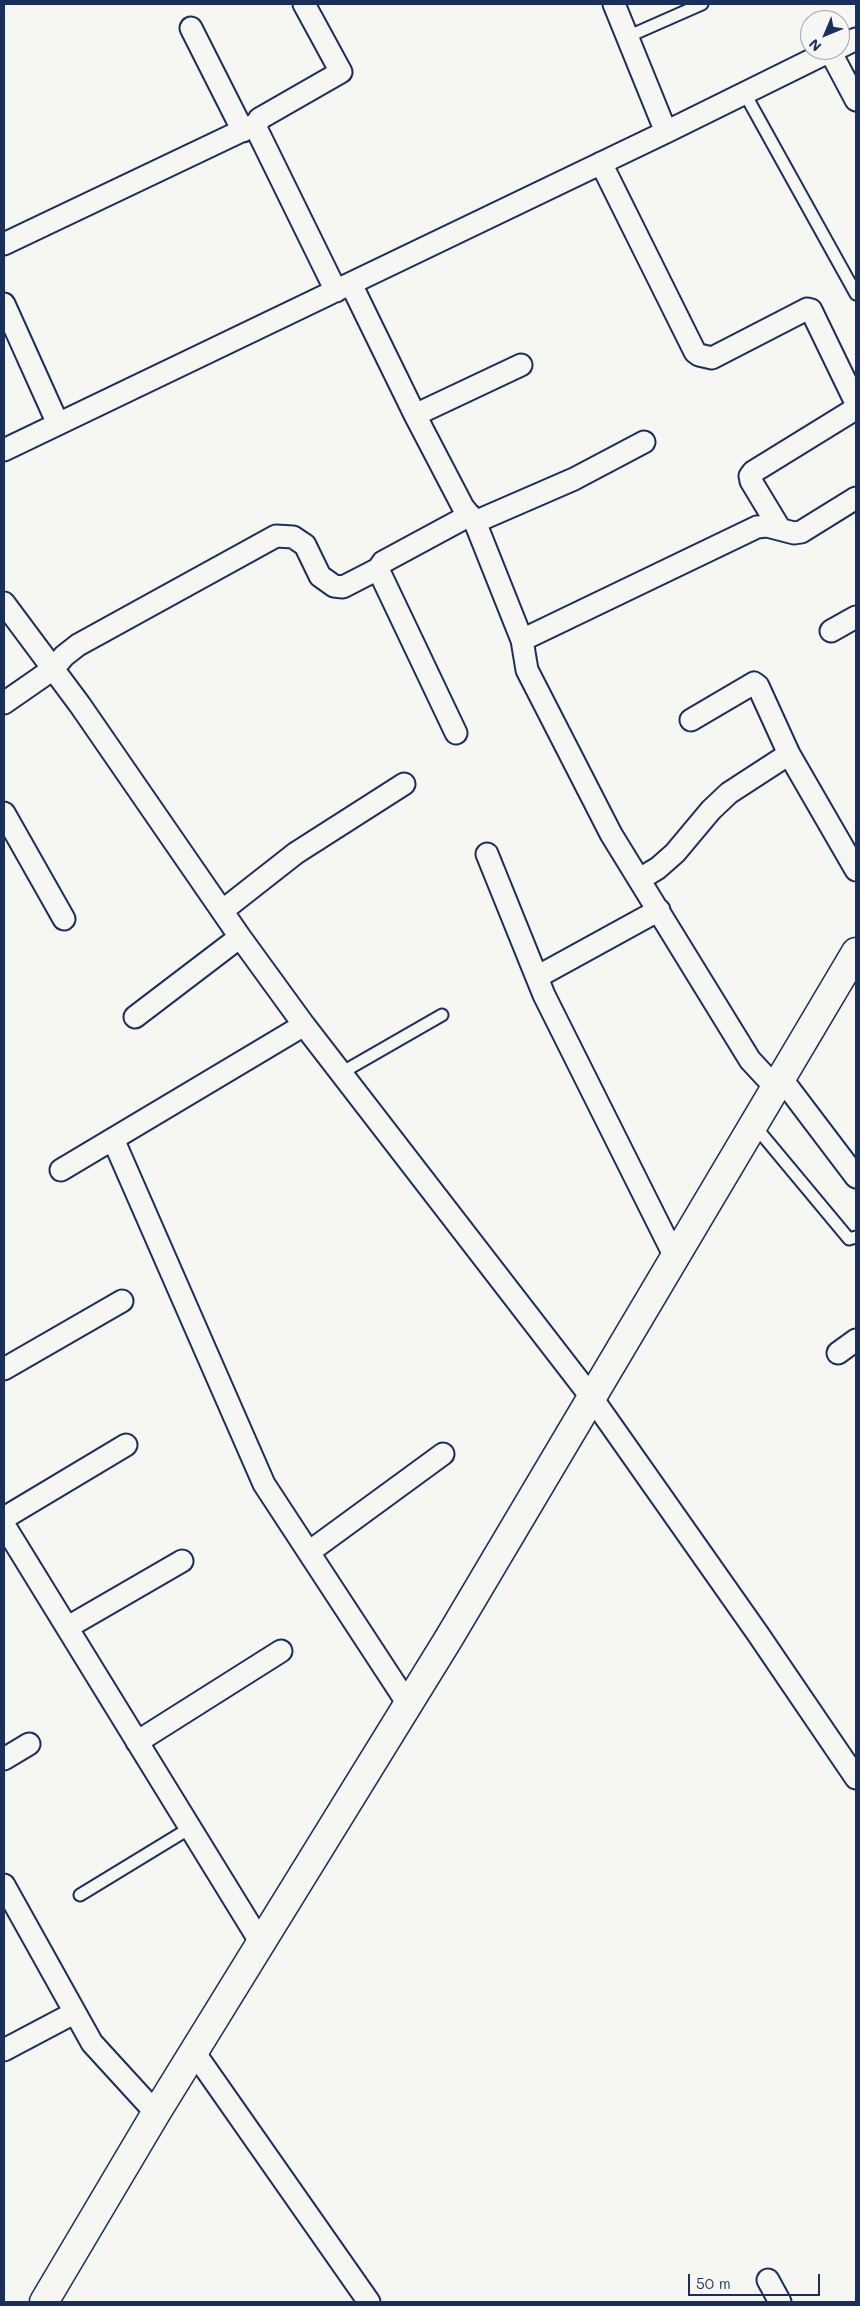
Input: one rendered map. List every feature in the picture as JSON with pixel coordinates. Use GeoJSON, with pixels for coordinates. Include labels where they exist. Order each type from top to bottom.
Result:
{"type":"FeatureCollection","features":[{"type":"Feature","properties":{"kind":"street"},"geometry":{"type":"LineString","coordinates":[[4,244],[250,127],[341,72],[304,4]]}},
{"type":"Feature","properties":{"kind":"street"},"geometry":{"type":"LineString","coordinates":[[614,4],[666,132]]}},
{"type":"Feature","properties":{"kind":"street"},"geometry":{"type":"LineString","coordinates":[[191,28],[250,127],[256,128],[415,415],[462,507],[473,519],[522,640],[527,670],[611,834],[750,1060],[779,1083],[856,1177]]}},
{"type":"Feature","properties":{"kind":"street"},"geometry":{"type":"LineString","coordinates":[[4,450],[601,164],[812,60]]}},
{"type":"Feature","properties":{"kind":"street"},"geometry":{"type":"LineString","coordinates":[[839,60],[856,100]]}},
{"type":"Feature","properties":{"kind":"street"},"geometry":{"type":"LineString","coordinates":[[601,164],[695,352],[699,355],[712,358],[808,309],[811,310],[856,402],[852,411],[753,472],[750,476],[780,529]]}},
{"type":"Feature","properties":{"kind":"street"},"geometry":{"type":"LineString","coordinates":[[4,304],[58,424]]}},
{"type":"Feature","properties":{"kind":"street"},"geometry":{"type":"LineString","coordinates":[[415,415],[521,365]]}},
{"type":"Feature","properties":{"kind":"street"},"geometry":{"type":"LineString","coordinates":[[4,703],[53,669],[64,656],[78,645],[276,536],[293,537],[305,545],[320,576],[334,586],[343,587],[378,569],[383,562],[473,519],[574,479],[644,442]]}},
{"type":"Feature","properties":{"kind":"street"},"geometry":{"type":"LineString","coordinates":[[522,640],[756,527],[767,526],[794,533],[801,532],[856,498]]}},
{"type":"Feature","properties":{"kind":"street"},"geometry":{"type":"LineString","coordinates":[[378,569],[456,733]]}},
{"type":"Feature","properties":{"kind":"street"},"geometry":{"type":"LineString","coordinates":[[4,603],[53,669],[240,937],[304,1025],[592,1398],[854,1768]]}},
{"type":"Feature","properties":{"kind":"street"},"geometry":{"type":"LineString","coordinates":[[831,631],[856,616]]}},
{"type":"Feature","properties":{"kind":"street"},"geometry":{"type":"LineString","coordinates":[[691,720],[754,683],[756,684],[789,754],[856,870]]}},
{"type":"Feature","properties":{"kind":"street"},"geometry":{"type":"LineString","coordinates":[[640,879],[658,868],[674,853],[711,810],[729,794],[789,754]]}},
{"type":"Feature","properties":{"kind":"street"},"geometry":{"type":"LineString","coordinates":[[222,911],[296,853],[404,784]]}},
{"type":"Feature","properties":{"kind":"street"},"geometry":{"type":"LineString","coordinates":[[4,813],[64,919]]}},
{"type":"Feature","properties":{"kind":"street"},"geometry":{"type":"LineString","coordinates":[[487,854],[537,977],[675,1257]]}},
{"type":"Feature","properties":{"kind":"street"},"geometry":{"type":"LineString","coordinates":[[537,977],[659,910]]}},
{"type":"Feature","properties":{"kind":"street"},"geometry":{"type":"LineString","coordinates":[[135,1017],[240,937]]}},
{"type":"Feature","properties":{"kind":"street"},"geometry":{"type":"LineString","coordinates":[[44,2302],[156,2113],[408,1704],[856,952]]}},
{"type":"Feature","properties":{"kind":"street"},"geometry":{"type":"LineString","coordinates":[[61,1170],[304,1025]]}},
{"type":"Feature","properties":{"kind":"street"},"geometry":{"type":"LineString","coordinates":[[113,1139],[264,1484],[408,1704]]}},
{"type":"Feature","properties":{"kind":"street"},"geometry":{"type":"LineString","coordinates":[[4,1369],[122,1301]]}},
{"type":"Feature","properties":{"kind":"street"},"geometry":{"type":"LineString","coordinates":[[838,1353],[856,1340]]}},
{"type":"Feature","properties":{"kind":"street"},"geometry":{"type":"LineString","coordinates":[[4,1518],[126,1445]]}},
{"type":"Feature","properties":{"kind":"street"},"geometry":{"type":"LineString","coordinates":[[309,1552],[443,1454]]}},
{"type":"Feature","properties":{"kind":"street"},"geometry":{"type":"LineString","coordinates":[[4,1525],[261,1943]]}},
{"type":"Feature","properties":{"kind":"street"},"geometry":{"type":"LineString","coordinates":[[68,1627],[182,1561]]}},
{"type":"Feature","properties":{"kind":"street"},"geometry":{"type":"LineString","coordinates":[[137,1742],[281,1651]]}},
{"type":"Feature","properties":{"kind":"street"},"geometry":{"type":"LineString","coordinates":[[4,1758],[28,1744]]}},
{"type":"Feature","properties":{"kind":"street"},"geometry":{"type":"LineString","coordinates":[[4,1886],[74,2014],[92,2043],[156,2113]]}},
{"type":"Feature","properties":{"kind":"street"},"geometry":{"type":"LineString","coordinates":[[4,2050],[74,2014]]}},
{"type":"Feature","properties":{"kind":"street"},"geometry":{"type":"LineString","coordinates":[[194,2052],[369,2302]]}},
{"type":"Feature","properties":{"kind":"street"},"geometry":{"type":"LineString","coordinates":[[768,2280],[780,2302]]}},
{"type":"Feature","properties":{"kind":"lane"},"geometry":{"type":"LineString","coordinates":[[627,37],[702,4]]}},
{"type":"Feature","properties":{"kind":"lane"},"geometry":{"type":"LineString","coordinates":[[746,94],[856,294]]}},
{"type":"Feature","properties":{"kind":"lane"},"geometry":{"type":"LineString","coordinates":[[341,1073],[442,1015]]}},
{"type":"Feature","properties":{"kind":"lane"},"geometry":{"type":"LineString","coordinates":[[754,1125],[850,1239],[856,1238]]}},
{"type":"Feature","properties":{"kind":"lane"},"geometry":{"type":"LineString","coordinates":[[80,1895],[190,1828]]}}]}
